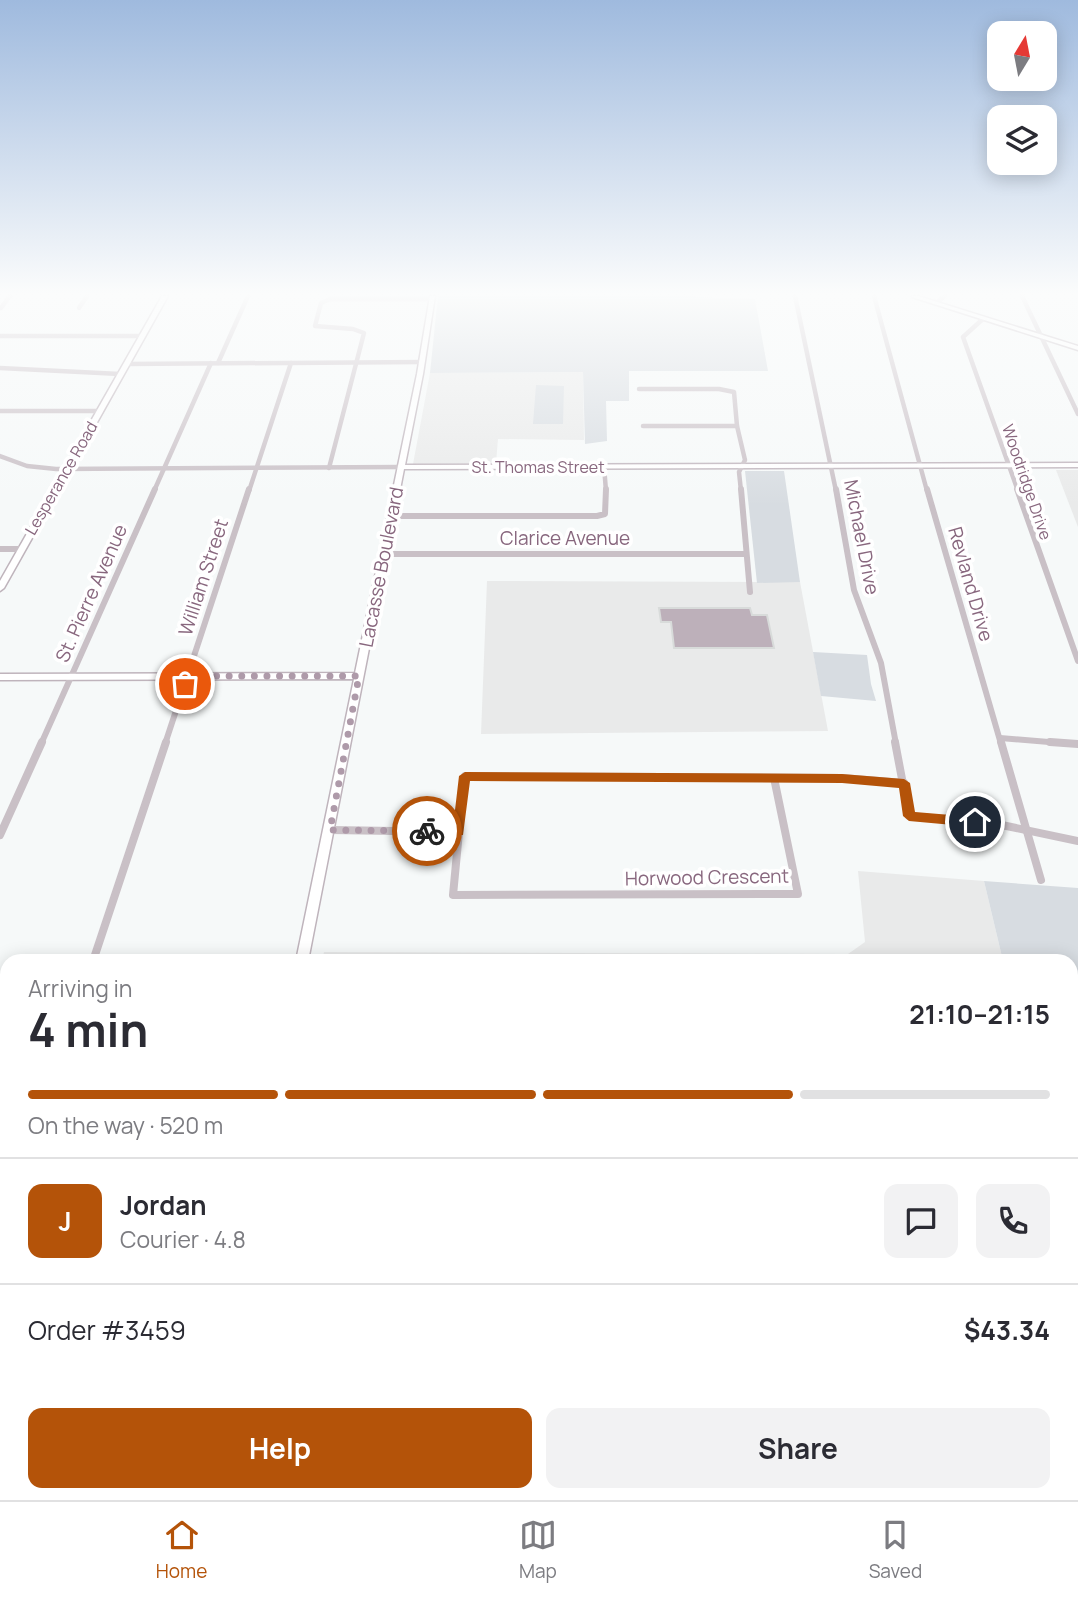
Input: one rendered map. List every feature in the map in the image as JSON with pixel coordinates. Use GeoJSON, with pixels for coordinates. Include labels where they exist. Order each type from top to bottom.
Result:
{"type":"FeatureCollection","features":[{"type":"Feature","properties":{"kind":"street","name":"Lesperance Road"},"geometry":{"type":"LineString","coordinates":[[0,587],[124,366]]}},
{"type":"Feature","properties":{"kind":"street","name":"St. Pierre Avenue"},"geometry":{"type":"LineString","coordinates":[[0,835],[163,469],[213,366]]}},
{"type":"Feature","properties":{"kind":"street","name":"William Street"},"geometry":{"type":"LineString","coordinates":[[95,954],[290,366]]}},
{"type":"Feature","properties":{"kind":"street"},"geometry":{"type":"LineString","coordinates":[[329,468],[354,366]]}},
{"type":"Feature","properties":{"kind":"street","name":"Lacasse Boulevard"},"geometry":{"type":"LineString","coordinates":[[303,954],[421,366]]}},
{"type":"Feature","properties":{"kind":"street","name":"Michael Drive"},"geometry":{"type":"LineString","coordinates":[[810,366],[854,590],[881,663],[909,816],[1026,829]]}},
{"type":"Feature","properties":{"kind":"street","name":"Revland Drive"},"geometry":{"type":"LineString","coordinates":[[893,366],[1041,880]]}},
{"type":"Feature","properties":{"kind":"street","name":"Woodridge Drive"},"geometry":{"type":"LineString","coordinates":[[973,366],[1078,661]]}},
{"type":"Feature","properties":{"kind":"street"},"geometry":{"type":"LineString","coordinates":[[1055,366],[1078,414]]}},
{"type":"Feature","properties":{"kind":"street"},"geometry":{"type":"LineString","coordinates":[[0,368],[120,374]]}},
{"type":"Feature","properties":{"kind":"street"},"geometry":{"type":"LineString","coordinates":[[639,389],[730,391],[735,395],[737,426],[745,460],[739,472],[750,592]]}},
{"type":"Feature","properties":{"kind":"street"},"geometry":{"type":"LineString","coordinates":[[0,411],[100,411]]}},
{"type":"Feature","properties":{"kind":"street"},"geometry":{"type":"LineString","coordinates":[[643,426],[737,426]]}},
{"type":"Feature","properties":{"kind":"street","name":"St. Thomas Street"},"geometry":{"type":"LineString","coordinates":[[0,456],[27,466],[68,469],[1078,466]]}},
{"type":"Feature","properties":{"kind":"street"},"geometry":{"type":"LineString","coordinates":[[391,516],[606,514],[604,466]]}},
{"type":"Feature","properties":{"kind":"street"},"geometry":{"type":"LineString","coordinates":[[0,549],[21,549]]}},
{"type":"Feature","properties":{"kind":"street","name":"Clarice Avenue"},"geometry":{"type":"LineString","coordinates":[[384,554],[745,554]]}},
{"type":"Feature","properties":{"kind":"street"},"geometry":{"type":"LineString","coordinates":[[0,677],[359,676]]}},
{"type":"Feature","properties":{"kind":"street"},"geometry":{"type":"LineString","coordinates":[[1000,738],[1078,744]]}},
{"type":"Feature","properties":{"kind":"street","name":"Horwood Crescent"},"geometry":{"type":"LineString","coordinates":[[465,776],[775,778],[798,894],[453,895],[459,832],[465,776]]}},
{"type":"Feature","properties":{"kind":"street"},"geometry":{"type":"LineString","coordinates":[[775,778],[842,778],[904,783]]}},
{"type":"Feature","properties":{"kind":"street"},"geometry":{"type":"LineString","coordinates":[[1026,829],[1078,841]]}},
{"type":"Feature","properties":{"kind":"street"},"geometry":{"type":"LineString","coordinates":[[330,830],[459,832]]}},
{"type":"Feature","properties":{"kind":"shaded area"},"geometry":{"type":"Polygon","coordinates":[[[431,366],[767,366],[768,371],[629,371],[629,401],[606,401],[607,441],[585,444],[583,372],[430,373],[431,366]]]}},
{"type":"Feature","properties":{"kind":"shaded area"},"geometry":{"type":"Polygon","coordinates":[[[583,372],[584,440],[498,439],[496,463],[413,464],[430,373],[583,372]]]}},
{"type":"Feature","properties":{"kind":"shaded area"},"geometry":{"type":"Polygon","coordinates":[[[536,385],[564,386],[563,424],[533,424],[536,385]]]}},
{"type":"Feature","properties":{"kind":"shaded area"},"geometry":{"type":"Polygon","coordinates":[[[1056,470],[1078,470],[1078,527],[1056,470]]]}},
{"type":"Feature","properties":{"kind":"shaded area"},"geometry":{"type":"Polygon","coordinates":[[[745,471],[784,471],[800,582],[757,583],[745,471]]]}},
{"type":"Feature","properties":{"kind":"shaded area"},"geometry":{"type":"Polygon","coordinates":[[[487,581],[800,582],[828,731],[481,734],[487,581]]]}},
{"type":"Feature","properties":{"kind":"shaded area"},"geometry":{"type":"Polygon","coordinates":[[[813,652],[867,655],[876,701],[821,696],[813,652]]]}},
{"type":"Feature","properties":{"kind":"shaded area"},"geometry":{"type":"Polygon","coordinates":[[[858,871],[984,881],[1001,954],[848,954],[865,942],[858,871]]]}},
{"type":"Feature","properties":{"kind":"shaded area"},"geometry":{"type":"Polygon","coordinates":[[[984,881],[1078,888],[1078,954],[1001,954],[984,881]]]}},
{"type":"Feature","properties":{"kind":"shaded area"},"geometry":{"type":"Polygon","coordinates":[[[324,952],[848,954],[324,954],[324,952]]]}},
{"type":"Feature","properties":{"kind":"building"},"geometry":{"type":"Polygon","coordinates":[[[659,608],[750,608],[752,615],[767,615],[774,648],[674,648],[671,622],[661,622],[659,608]]]}},
{"type":"Feature","properties":{"kind":"way so far"},"geometry":{"type":"LineString","coordinates":[[185,684],[187,676],[359,676],[330,830],[427,831]]}},
{"type":"Feature","properties":{"kind":"route"},"geometry":{"type":"LineString","coordinates":[[427,831],[459,832],[465,776],[842,778],[904,783],[909,816],[975,822]]}}]}
